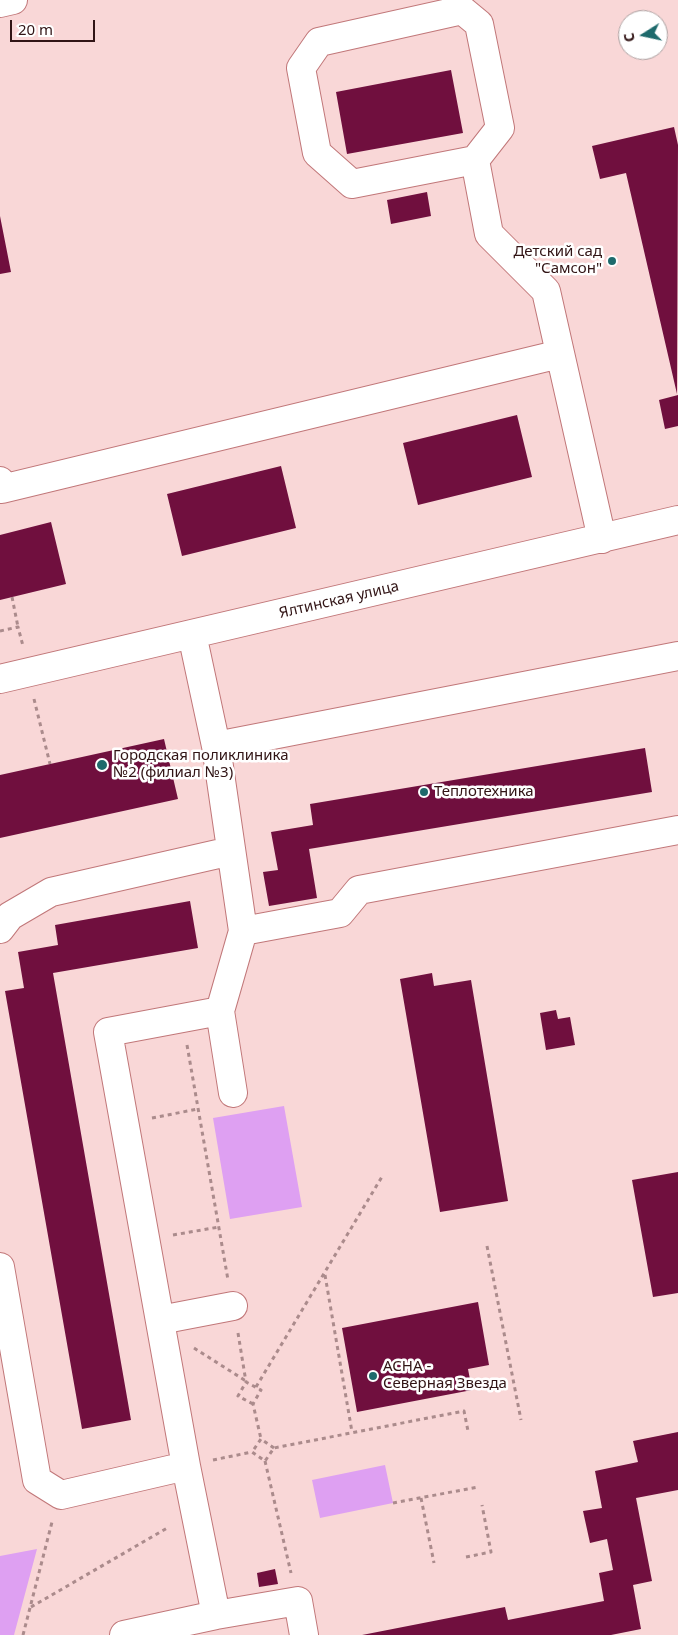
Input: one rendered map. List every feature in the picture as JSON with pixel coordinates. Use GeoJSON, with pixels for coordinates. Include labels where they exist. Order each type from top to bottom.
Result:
{"type":"FeatureCollection","features":[{"type":"Feature","properties":{"kind":"street"},"geometry":{"type":"LineString","coordinates":[[0,3],[13,0]]}},
{"type":"Feature","properties":{"kind":"street"},"geometry":{"type":"LineString","coordinates":[[475,160],[352,184],[317,153],[301,68],[319,42],[462,10],[479,24],[500,128],[475,160],[488,234],[546,291],[602,539]]}},
{"type":"Feature","properties":{"kind":"street"},"geometry":{"type":"LineString","coordinates":[[0,481],[2,490],[560,354]]}},
{"type":"Feature","properties":{"kind":"street","name":"Ялтинская улица"},"geometry":{"type":"LineString","coordinates":[[0,679],[678,520]]}},
{"type":"Feature","properties":{"kind":"street"},"geometry":{"type":"LineString","coordinates":[[192,634],[216,746],[244,931],[220,1011],[233,1093]]}},
{"type":"Feature","properties":{"kind":"street"},"geometry":{"type":"LineString","coordinates":[[216,746],[678,656]]}},
{"type":"Feature","properties":{"kind":"street"},"geometry":{"type":"LineString","coordinates":[[244,931],[340,913],[359,890],[678,830]]}},
{"type":"Feature","properties":{"kind":"street"},"geometry":{"type":"LineString","coordinates":[[0,929],[10,916],[52,892],[231,851]]}},
{"type":"Feature","properties":{"kind":"street"},"geometry":{"type":"LineString","coordinates":[[216,1615],[186,1466],[108,1032],[220,1011]]}},
{"type":"Feature","properties":{"kind":"street"},"geometry":{"type":"LineString","coordinates":[[0,1267],[37,1480],[61,1495],[186,1466]]}},
{"type":"Feature","properties":{"kind":"street"},"geometry":{"type":"LineString","coordinates":[[161,1324],[233,1306]]}},
{"type":"Feature","properties":{"kind":"street"},"geometry":{"type":"LineString","coordinates":[[124,1635],[216,1615],[298,1601],[304,1635]]}},
{"type":"Feature","properties":{"kind":"path"},"geometry":{"type":"LineString","coordinates":[[12,597],[18,627]]}},
{"type":"Feature","properties":{"kind":"path"},"geometry":{"type":"LineString","coordinates":[[182,1018],[246,1382],[238,1396],[253,1404]]}},
{"type":"Feature","properties":{"kind":"path"},"geometry":{"type":"LineString","coordinates":[[124,1123],[198,1109]]}},
{"type":"Feature","properties":{"kind":"path"},"geometry":{"type":"LineString","coordinates":[[256,1387],[383,1175]]}},
{"type":"Feature","properties":{"kind":"path"},"geometry":{"type":"LineString","coordinates":[[146,1240],[219,1227]]}},
{"type":"Feature","properties":{"kind":"path"},"geometry":{"type":"LineString","coordinates":[[487,1246],[521,1420]]}},
{"type":"Feature","properties":{"kind":"path"},"geometry":{"type":"LineString","coordinates":[[325,1273],[352,1432]]}},
{"type":"Feature","properties":{"kind":"path"},"geometry":{"type":"LineString","coordinates":[[161,1324],[246,1382],[261,1390],[253,1404],[261,1438],[274,1448]]}},
{"type":"Feature","properties":{"kind":"path"},"geometry":{"type":"LineString","coordinates":[[265,1461],[274,1448],[464,1411],[468,1431]]}},
{"type":"Feature","properties":{"kind":"path"},"geometry":{"type":"LineString","coordinates":[[186,1466],[252,1452],[261,1438]]}},
{"type":"Feature","properties":{"kind":"path"},"geometry":{"type":"LineString","coordinates":[[252,1452],[265,1461],[298,1601]]}},
{"type":"Feature","properties":{"kind":"path"},"geometry":{"type":"LineString","coordinates":[[393,1503],[478,1487]]}},
{"type":"Feature","properties":{"kind":"path"},"geometry":{"type":"LineString","coordinates":[[422,1498],[434,1563]]}},
{"type":"Feature","properties":{"kind":"path"},"geometry":{"type":"LineString","coordinates":[[466,1557],[492,1552],[482,1505]]}},
{"type":"Feature","properties":{"kind":"path"},"geometry":{"type":"LineString","coordinates":[[30,1607],[196,1511]]}},
{"type":"Feature","properties":{"kind":"path"},"geometry":{"type":"LineString","coordinates":[[23,1635],[51,1524]]}},
{"type":"Feature","properties":{"kind":"shaded area"},"geometry":{"type":"Polygon","coordinates":[[[284,1106],[302,1207],[230,1219],[213,1118],[284,1106]]]}},
{"type":"Feature","properties":{"kind":"shaded area"},"geometry":{"type":"Polygon","coordinates":[[[385,1465],[393,1503],[320,1518],[312,1480],[385,1465]]]}},
{"type":"Feature","properties":{"kind":"shaded area"},"geometry":{"type":"Polygon","coordinates":[[[37,1549],[14,1635],[0,1635],[0,1556],[37,1549]]]}},
{"type":"Feature","properties":{"kind":"building"},"geometry":{"type":"Polygon","coordinates":[[[451,70],[463,133],[347,154],[336,92],[451,70]]]}},
{"type":"Feature","properties":{"kind":"building"},"geometry":{"type":"Polygon","coordinates":[[[674,127],[678,145],[677,394],[626,173],[600,179],[592,146],[674,127]]]}},
{"type":"Feature","properties":{"kind":"building"},"geometry":{"type":"Polygon","coordinates":[[[427,192],[431,216],[391,224],[387,200],[427,192]]]}},
{"type":"Feature","properties":{"kind":"building"},"geometry":{"type":"Polygon","coordinates":[[[0,216],[11,272],[0,274],[0,216]]]}},
{"type":"Feature","properties":{"kind":"building"},"geometry":{"type":"Polygon","coordinates":[[[678,395],[678,426],[665,429],[659,400],[678,395]]]}},
{"type":"Feature","properties":{"kind":"building"},"geometry":{"type":"Polygon","coordinates":[[[517,415],[532,477],[418,505],[403,443],[517,415]]]}},
{"type":"Feature","properties":{"kind":"building"},"geometry":{"type":"Polygon","coordinates":[[[281,466],[296,528],[182,556],[167,494],[281,466]]]}},
{"type":"Feature","properties":{"kind":"building"},"geometry":{"type":"Polygon","coordinates":[[[51,522],[66,584],[0,600],[0,535],[51,522]]]}},
{"type":"Feature","properties":{"kind":"building"},"geometry":{"type":"Polygon","coordinates":[[[164,739],[178,799],[0,838],[0,775],[164,739]]]}},
{"type":"Feature","properties":{"kind":"building"},"geometry":{"type":"Polygon","coordinates":[[[645,748],[652,792],[309,849],[317,898],[269,906],[263,872],[278,870],[271,832],[313,825],[310,804],[645,748]]]}},
{"type":"Feature","properties":{"kind":"building"},"geometry":{"type":"Polygon","coordinates":[[[190,901],[198,948],[53,973],[131,1420],[82,1429],[5,991],[24,988],[18,952],[58,945],[55,925],[190,901]]]}},
{"type":"Feature","properties":{"kind":"building"},"geometry":{"type":"Polygon","coordinates":[[[432,973],[434,986],[471,980],[508,1201],[440,1212],[400,979],[432,973]]]}},
{"type":"Feature","properties":{"kind":"building"},"geometry":{"type":"Polygon","coordinates":[[[556,1010],[558,1019],[570,1017],[575,1045],[546,1050],[540,1013],[556,1010]]]}},
{"type":"Feature","properties":{"kind":"building"},"geometry":{"type":"Polygon","coordinates":[[[678,1172],[678,1293],[653,1297],[632,1180],[678,1172]]]}},
{"type":"Feature","properties":{"kind":"building"},"geometry":{"type":"Polygon","coordinates":[[[478,1302],[489,1365],[468,1369],[472,1390],[357,1412],[342,1328],[478,1302]]]}},
{"type":"Feature","properties":{"kind":"building"},"geometry":{"type":"Polygon","coordinates":[[[678,1432],[678,1490],[636,1498],[652,1581],[633,1585],[641,1629],[611,1635],[362,1635],[505,1607],[508,1620],[604,1601],[599,1573],[613,1570],[607,1539],[590,1543],[583,1511],[602,1508],[595,1471],[638,1462],[633,1441],[678,1432]]]}},
{"type":"Feature","properties":{"kind":"building"},"geometry":{"type":"Polygon","coordinates":[[[275,1569],[278,1584],[259,1587],[257,1573],[275,1569]]]}},
{"type":"Feature","properties":{"kind":"place","name":"Детский сад \"Самсон\""},"geometry":{"type":"Point","coordinates":[612,261]}},
{"type":"Feature","properties":{"kind":"place","name":"Городская поликлиника №2 (филиал №3)"},"geometry":{"type":"Point","coordinates":[102,765]}},
{"type":"Feature","properties":{"kind":"place","name":"Теплотехника"},"geometry":{"type":"Point","coordinates":[424,792]}},
{"type":"Feature","properties":{"kind":"place","name":"АСНА - Северная Звезда"},"geometry":{"type":"Point","coordinates":[373,1376]}}]}
